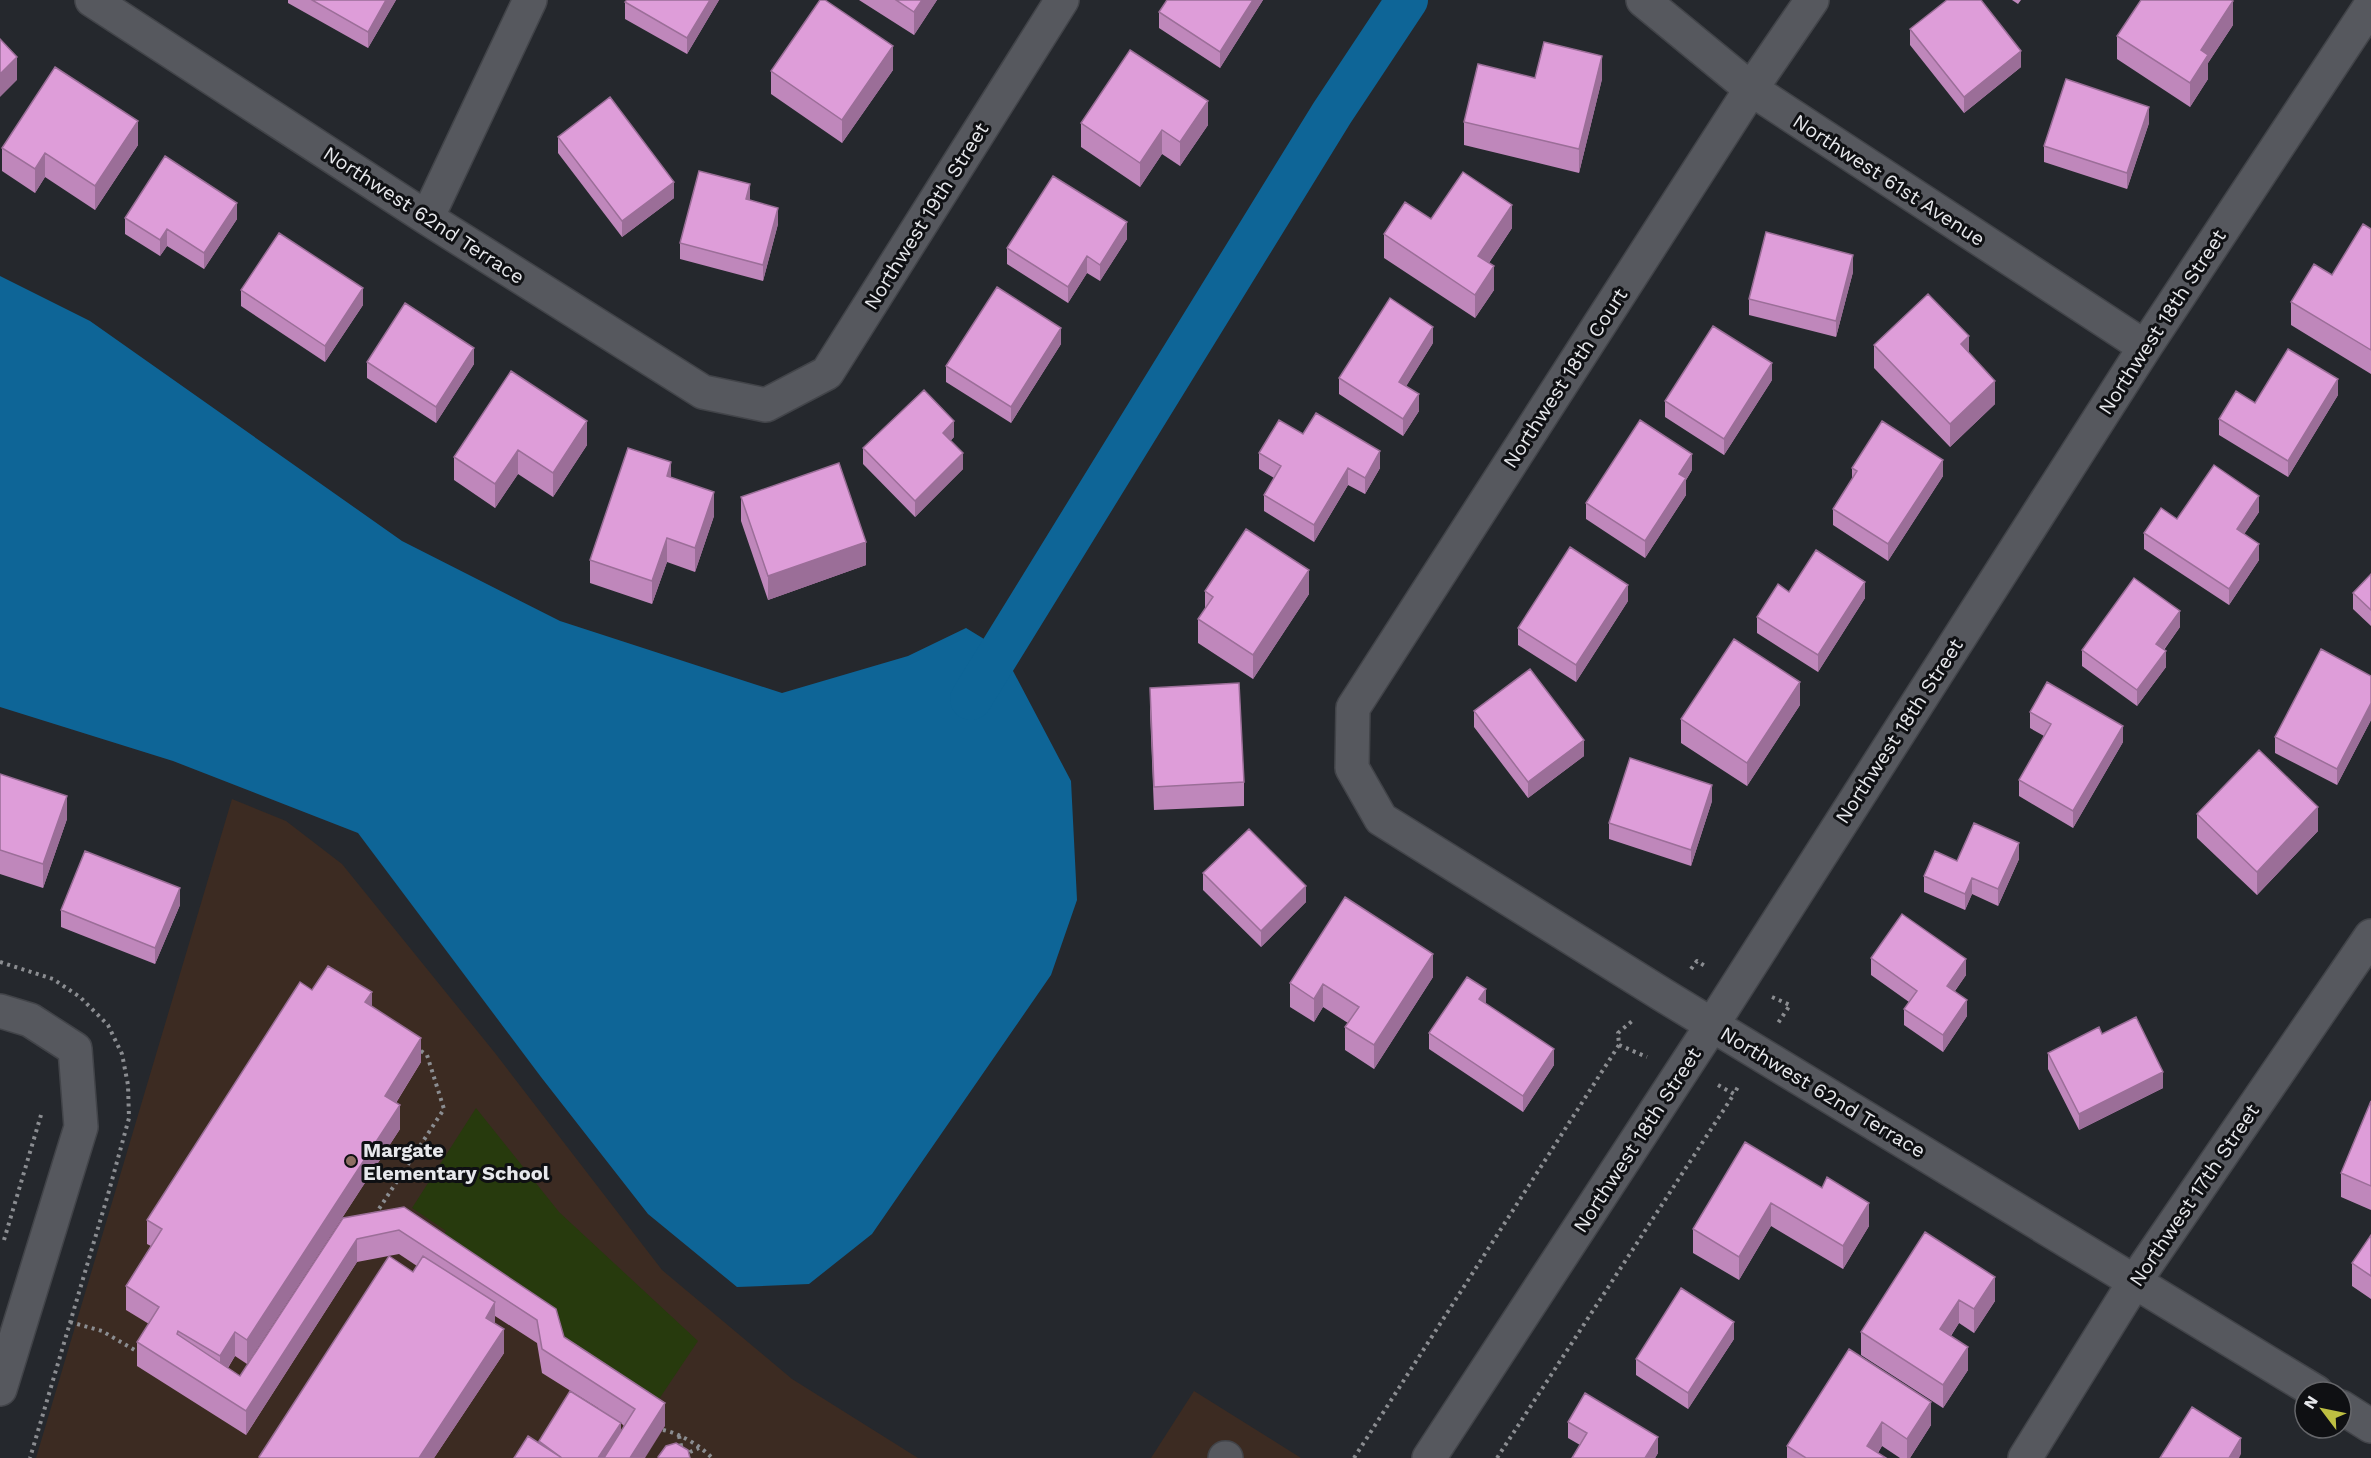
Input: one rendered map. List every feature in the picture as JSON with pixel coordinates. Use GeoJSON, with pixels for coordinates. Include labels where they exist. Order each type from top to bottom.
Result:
{"type":"FeatureCollection","features":[{"type":"Feature","properties":{"kind":"street","name":"Northwest 62nd Terrace"},"geometry":{"type":"LineString","coordinates":[[92,0],[427,218],[703,392],[766,405]]}},
{"type":"Feature","properties":{"kind":"street"},"geometry":{"type":"LineString","coordinates":[[427,218],[530,0]]}},
{"type":"Feature","properties":{"kind":"street","name":"Northwest 19th Street"},"geometry":{"type":"LineString","coordinates":[[766,405],[827,373],[1062,0]]}},
{"type":"Feature","properties":{"kind":"street","name":"Northwest 61st Avenue"},"geometry":{"type":"LineString","coordinates":[[1643,0],[1751,89],[2145,347]]}},
{"type":"Feature","properties":{"kind":"street","name":"Northwest 18th Court"},"geometry":{"type":"LineString","coordinates":[[1352,768],[1353,708],[1751,89],[1812,0]]}},
{"type":"Feature","properties":{"kind":"street","name":"Northwest 18th Street"},"geometry":{"type":"LineString","coordinates":[[1429,1458],[1712,1025],[2145,347],[2371,5]]}},
{"type":"Feature","properties":{"kind":"street","name":"Northwest 62nd Terrace"},"geometry":{"type":"LineString","coordinates":[[1352,768],[1381,819],[1712,1025],[2296,1380]]}},
{"type":"Feature","properties":{"kind":"street","name":"Northwest 17th Street"},"geometry":{"type":"LineString","coordinates":[[2025,1458],[2135,1281],[2371,936]]}},
{"type":"Feature","properties":{"kind":"street"},"geometry":{"type":"LineString","coordinates":[[0,1011],[30,1020],[75,1049],[81,1127],[0,1389]]}},
{"type":"Feature","properties":{"kind":"street"},"geometry":{"type":"LineString","coordinates":[[2353,1415],[2371,1426]]}},
{"type":"Feature","properties":{"kind":"path"},"geometry":{"type":"LineString","coordinates":[[1354,1458],[1619,1045]]}},
{"type":"Feature","properties":{"kind":"path"},"geometry":{"type":"LineString","coordinates":[[372,1218],[444,1109],[427,1054],[417,1049]]}},
{"type":"Feature","properties":{"kind":"path"},"geometry":{"type":"LineString","coordinates":[[1497,1458],[1734,1094]]}},
{"type":"Feature","properties":{"kind":"path"},"geometry":{"type":"LineString","coordinates":[[3,1241],[42,1109]]}},
{"type":"Feature","properties":{"kind":"path"},"geometry":{"type":"LineString","coordinates":[[70,1322],[102,1331],[148,1357]]}},
{"type":"Feature","properties":{"kind":"path"},"geometry":{"type":"LineString","coordinates":[[663,1430],[679,1436],[712,1458]]}},
{"type":"Feature","properties":{"kind":"path"},"geometry":{"type":"LineString","coordinates":[[679,1436],[682,1450],[679,1458]]}},
{"type":"Feature","properties":{"kind":"path"},"geometry":{"type":"LineString","coordinates":[[685,1458],[690,1452],[700,1448]]}},
{"type":"Feature","properties":{"kind":"shaded area","name":"Margate Elementary School"},"geometry":{"type":"Polygon","coordinates":[[[232,799],[286,821],[342,864],[495,1053],[662,1270],[792,1379],[918,1458],[36,1458],[232,799]]]}},
{"type":"Feature","properties":{"kind":"shaded area"},"geometry":{"type":"Polygon","coordinates":[[[1194,1391],[1301,1458],[1151,1458],[1194,1391]]]}},
{"type":"Feature","properties":{"kind":"green space"},"geometry":{"type":"Polygon","coordinates":[[[476,1108],[559,1212],[698,1341],[649,1414],[436,1248],[446,1231],[412,1208],[476,1108]]]}},
{"type":"Feature","properties":{"kind":"water"},"geometry":{"type":"Polygon","coordinates":[[[0,276],[90,321],[402,541],[560,621],[782,693],[908,656],[966,628],[1002,650],[1071,781],[1077,900],[1051,975],[872,1234],[809,1284],[737,1287],[648,1214],[541,1077],[358,833],[173,761],[0,707],[0,276]]]}},
{"type":"Feature","properties":{"kind":"building"},"geometry":{"type":"Polygon","coordinates":[[[312,0],[386,0],[368,32],[312,0]]]}},
{"type":"Feature","properties":{"kind":"building"},"geometry":{"type":"Polygon","coordinates":[[[627,0],[710,0],[687,38],[625,2],[627,0]]]}},
{"type":"Feature","properties":{"kind":"building"},"geometry":{"type":"Polygon","coordinates":[[[820,0],[825,0],[893,46],[842,120],[771,71],[820,0]]]}},
{"type":"Feature","properties":{"kind":"building"},"geometry":{"type":"Polygon","coordinates":[[[896,0],[922,0],[914,12],[896,0]]]}},
{"type":"Feature","properties":{"kind":"building"},"geometry":{"type":"Polygon","coordinates":[[[1167,0],[1253,0],[1220,52],[1159,12],[1167,0]]]}},
{"type":"Feature","properties":{"kind":"building"},"geometry":{"type":"Polygon","coordinates":[[[1947,0],[1981,0],[2021,51],[1964,97],[1910,29],[1947,0]]]}},
{"type":"Feature","properties":{"kind":"building"},"geometry":{"type":"Polygon","coordinates":[[[2141,0],[2233,1],[2201,50],[2208,55],[2190,83],[2117,36],[2141,0]]]}},
{"type":"Feature","properties":{"kind":"building"},"geometry":{"type":"Polygon","coordinates":[[[0,39],[17,57],[0,74],[0,39]]]}},
{"type":"Feature","properties":{"kind":"building"},"geometry":{"type":"Polygon","coordinates":[[[1544,42],[1602,56],[1579,149],[1464,122],[1478,64],[1535,78],[1544,42]]]}},
{"type":"Feature","properties":{"kind":"building"},"geometry":{"type":"Polygon","coordinates":[[[1130,50],[1208,101],[1180,142],[1162,130],[1140,163],[1081,123],[1130,50]]]}},
{"type":"Feature","properties":{"kind":"building"},"geometry":{"type":"Polygon","coordinates":[[[55,67],[138,121],[95,186],[45,153],[35,169],[2,148],[55,67]]]}},
{"type":"Feature","properties":{"kind":"building"},"geometry":{"type":"Polygon","coordinates":[[[2066,79],[2149,107],[2127,173],[2044,146],[2066,79]]]}},
{"type":"Feature","properties":{"kind":"building"},"geometry":{"type":"Polygon","coordinates":[[[610,97],[674,182],[622,221],[558,137],[610,97]]]}},
{"type":"Feature","properties":{"kind":"building"},"geometry":{"type":"Polygon","coordinates":[[[165,156],[237,203],[204,253],[167,229],[160,240],[125,218],[165,156]]]}},
{"type":"Feature","properties":{"kind":"building"},"geometry":{"type":"Polygon","coordinates":[[[699,171],[750,184],[746,199],[778,208],[763,265],[680,243],[699,171]]]}},
{"type":"Feature","properties":{"kind":"building"},"geometry":{"type":"Polygon","coordinates":[[[1463,172],[1512,205],[1478,256],[1494,266],[1475,295],[1384,234],[1405,202],[1431,219],[1463,172]]]}},
{"type":"Feature","properties":{"kind":"building"},"geometry":{"type":"Polygon","coordinates":[[[1053,176],[1127,222],[1100,265],[1087,256],[1068,287],[1007,248],[1053,176]]]}},
{"type":"Feature","properties":{"kind":"building"},"geometry":{"type":"Polygon","coordinates":[[[2363,224],[2371,229],[2371,350],[2291,302],[2314,264],[2332,275],[2363,224]]]}},
{"type":"Feature","properties":{"kind":"building"},"geometry":{"type":"Polygon","coordinates":[[[1766,232],[1853,255],[1836,321],[1749,299],[1766,232]]]}},
{"type":"Feature","properties":{"kind":"building"},"geometry":{"type":"Polygon","coordinates":[[[279,233],[363,288],[325,346],[241,290],[279,233]]]}},
{"type":"Feature","properties":{"kind":"building"},"geometry":{"type":"Polygon","coordinates":[[[997,287],[1061,328],[1011,407],[946,366],[997,287]]]}},
{"type":"Feature","properties":{"kind":"building"},"geometry":{"type":"Polygon","coordinates":[[[1928,294],[1969,336],[1961,344],[1995,381],[1950,424],[1874,345],[1928,294]]]}},
{"type":"Feature","properties":{"kind":"building"},"geometry":{"type":"Polygon","coordinates":[[[1390,298],[1433,327],[1399,382],[1419,394],[1403,419],[1339,378],[1390,298]]]}},
{"type":"Feature","properties":{"kind":"building"},"geometry":{"type":"Polygon","coordinates":[[[405,303],[474,348],[436,407],[367,362],[405,303]]]}},
{"type":"Feature","properties":{"kind":"building"},"geometry":{"type":"Polygon","coordinates":[[[1713,326],[1772,363],[1724,439],[1665,401],[1713,326]]]}},
{"type":"Feature","properties":{"kind":"building"},"geometry":{"type":"Polygon","coordinates":[[[2288,349],[2338,379],[2288,461],[2219,419],[2236,391],[2255,403],[2288,349]]]}},
{"type":"Feature","properties":{"kind":"building"},"geometry":{"type":"Polygon","coordinates":[[[511,371],[587,421],[553,473],[518,450],[495,484],[454,457],[511,371]]]}},
{"type":"Feature","properties":{"kind":"building"},"geometry":{"type":"Polygon","coordinates":[[[924,390],[954,421],[943,433],[963,453],[915,501],[863,448],[924,390]]]}},
{"type":"Feature","properties":{"kind":"building"},"geometry":{"type":"Polygon","coordinates":[[[1316,413],[1380,451],[1365,478],[1348,468],[1314,525],[1264,495],[1281,466],[1259,453],[1279,420],[1303,434],[1316,413]]]}},
{"type":"Feature","properties":{"kind":"building"},"geometry":{"type":"Polygon","coordinates":[[[1640,420],[1692,454],[1679,474],[1686,478],[1645,541],[1586,503],[1640,420]]]}},
{"type":"Feature","properties":{"kind":"building"},"geometry":{"type":"Polygon","coordinates":[[[1882,421],[1943,460],[1888,544],[1833,509],[1857,471],[1852,468],[1882,421]]]}},
{"type":"Feature","properties":{"kind":"building"},"geometry":{"type":"Polygon","coordinates":[[[628,448],[671,462],[667,476],[714,492],[695,548],[667,538],[652,581],[590,560],[628,448]]]}},
{"type":"Feature","properties":{"kind":"building"},"geometry":{"type":"Polygon","coordinates":[[[839,463],[866,542],[768,576],[741,497],[839,463]]]}},
{"type":"Feature","properties":{"kind":"building"},"geometry":{"type":"Polygon","coordinates":[[[2214,465],[2259,496],[2237,529],[2259,544],[2229,589],[2144,533],[2161,508],[2177,519],[2214,465]]]}},
{"type":"Feature","properties":{"kind":"building"},"geometry":{"type":"Polygon","coordinates":[[[1246,529],[1309,570],[1253,655],[1198,619],[1213,597],[1205,591],[1246,529]]]}},
{"type":"Feature","properties":{"kind":"building"},"geometry":{"type":"Polygon","coordinates":[[[1570,547],[1628,585],[1576,665],[1518,628],[1570,547]]]}},
{"type":"Feature","properties":{"kind":"building"},"geometry":{"type":"Polygon","coordinates":[[[1816,550],[1865,582],[1818,655],[1757,617],[1778,584],[1789,592],[1816,550]]]}},
{"type":"Feature","properties":{"kind":"building"},"geometry":{"type":"Polygon","coordinates":[[[2371,574],[2371,610],[2353,593],[2371,574]]]}},
{"type":"Feature","properties":{"kind":"building"},"geometry":{"type":"Polygon","coordinates":[[[2134,578],[2180,611],[2156,644],[2166,651],[2137,690],[2082,650],[2134,578]]]}},
{"type":"Feature","properties":{"kind":"building"},"geometry":{"type":"Polygon","coordinates":[[[1734,639],[1800,682],[1747,763],[1681,719],[1734,639]]]}},
{"type":"Feature","properties":{"kind":"building"},"geometry":{"type":"Polygon","coordinates":[[[2321,649],[2371,676],[2371,703],[2337,769],[2275,737],[2321,649]]]}},
{"type":"Feature","properties":{"kind":"building"},"geometry":{"type":"Polygon","coordinates":[[[1530,669],[1584,740],[1528,782],[1474,711],[1530,669]]]}},
{"type":"Feature","properties":{"kind":"building"},"geometry":{"type":"Polygon","coordinates":[[[2047,682],[2123,726],[2073,811],[2019,780],[2051,724],[2030,712],[2047,682]]]}},
{"type":"Feature","properties":{"kind":"building"},"geometry":{"type":"Polygon","coordinates":[[[1239,683],[1244,782],[1154,787],[1150,688],[1239,683]]]}},
{"type":"Feature","properties":{"kind":"building"},"geometry":{"type":"Polygon","coordinates":[[[2259,750],[2318,807],[2257,872],[2197,814],[2259,750]]]}},
{"type":"Feature","properties":{"kind":"building"},"geometry":{"type":"Polygon","coordinates":[[[1630,758],[1712,785],[1691,850],[1609,823],[1630,758]]]}},
{"type":"Feature","properties":{"kind":"building"},"geometry":{"type":"Polygon","coordinates":[[[0,774],[67,796],[43,864],[0,850],[0,774]]]}},
{"type":"Feature","properties":{"kind":"building"},"geometry":{"type":"Polygon","coordinates":[[[1974,823],[2019,843],[1998,889],[1972,878],[1965,894],[1924,876],[1935,851],[1957,861],[1974,823]]]}},
{"type":"Feature","properties":{"kind":"building"},"geometry":{"type":"Polygon","coordinates":[[[1249,829],[1306,886],[1261,931],[1203,873],[1249,829]]]}},
{"type":"Feature","properties":{"kind":"building"},"geometry":{"type":"Polygon","coordinates":[[[85,851],[180,888],[155,948],[61,910],[85,851]]]}},
{"type":"Feature","properties":{"kind":"building"},"geometry":{"type":"Polygon","coordinates":[[[1345,897],[1433,954],[1374,1045],[1345,1027],[1359,1007],[1323,984],[1314,999],[1290,983],[1345,897]]]}},
{"type":"Feature","properties":{"kind":"building"},"geometry":{"type":"Polygon","coordinates":[[[1902,914],[1966,959],[1947,986],[1967,1000],[1943,1035],[1904,1009],[1917,991],[1871,958],[1902,914]]]}},
{"type":"Feature","properties":{"kind":"building"},"geometry":{"type":"Polygon","coordinates":[[[328,966],[372,992],[365,1002],[421,1038],[385,1096],[400,1105],[247,1340],[235,1332],[220,1356],[178,1331],[177,1334],[240,1376],[343,1218],[404,1207],[556,1309],[564,1337],[665,1403],[630,1458],[604,1458],[635,1409],[542,1349],[537,1320],[399,1230],[357,1239],[246,1411],[137,1342],[159,1307],[126,1286],[162,1229],[147,1220],[300,982],[312,990],[328,966]]]}},
{"type":"Feature","properties":{"kind":"building"},"geometry":{"type":"Polygon","coordinates":[[[1467,977],[1486,989],[1479,999],[1554,1049],[1523,1096],[1429,1033],[1467,977]]]}},
{"type":"Feature","properties":{"kind":"building"},"geometry":{"type":"Polygon","coordinates":[[[2136,1017],[2163,1072],[2079,1114],[2048,1053],[2099,1027],[2102,1034],[2136,1017]]]}},
{"type":"Feature","properties":{"kind":"building"},"geometry":{"type":"Polygon","coordinates":[[[2371,1101],[2371,1186],[2341,1173],[2371,1101]]]}},
{"type":"Feature","properties":{"kind":"building"},"geometry":{"type":"Polygon","coordinates":[[[1745,1142],[1822,1188],[1827,1177],[1869,1203],[1843,1246],[1771,1203],[1739,1257],[1693,1229],[1745,1142]]]}},
{"type":"Feature","properties":{"kind":"building"},"geometry":{"type":"Polygon","coordinates":[[[1925,1232],[1995,1277],[1974,1309],[1959,1300],[1940,1329],[1968,1347],[1943,1385],[1861,1332],[1925,1232]]]}},
{"type":"Feature","properties":{"kind":"building"},"geometry":{"type":"Polygon","coordinates":[[[2371,1235],[2371,1276],[2352,1263],[2371,1235]]]}},
{"type":"Feature","properties":{"kind":"building"},"geometry":{"type":"Polygon","coordinates":[[[389,1256],[413,1272],[423,1256],[495,1302],[486,1318],[504,1329],[419,1458],[260,1458],[259,1457],[389,1256]]]}},
{"type":"Feature","properties":{"kind":"building"},"geometry":{"type":"Polygon","coordinates":[[[1681,1288],[1734,1322],[1688,1393],[1636,1359],[1681,1288]]]}},
{"type":"Feature","properties":{"kind":"building"},"geometry":{"type":"Polygon","coordinates":[[[1849,1349],[1931,1402],[1907,1439],[1882,1422],[1867,1446],[1886,1458],[1806,1458],[1787,1446],[1849,1349]]]}},
{"type":"Feature","properties":{"kind":"building"},"geometry":{"type":"Polygon","coordinates":[[[570,1391],[621,1423],[598,1458],[562,1458],[539,1441],[570,1391]]]}},
{"type":"Feature","properties":{"kind":"building"},"geometry":{"type":"Polygon","coordinates":[[[1585,1393],[1658,1437],[1645,1458],[1572,1458],[1587,1433],[1568,1422],[1585,1393]]]}},
{"type":"Feature","properties":{"kind":"building"},"geometry":{"type":"Polygon","coordinates":[[[2192,1407],[2241,1438],[2229,1458],[2160,1458],[2192,1407]]]}},
{"type":"Feature","properties":{"kind":"building"},"geometry":{"type":"Polygon","coordinates":[[[528,1436],[562,1458],[514,1458],[528,1436]]]}},
{"type":"Feature","properties":{"kind":"building"},"geometry":{"type":"Polygon","coordinates":[[[676,1443],[688,1450],[690,1458],[658,1457],[666,1446],[676,1443]]]}},
{"type":"Feature","properties":{"kind":"waterway"},"geometry":{"type":"LineString","coordinates":[[971,699],[1332,113],[1407,0]]}},
{"type":"Feature","properties":{"kind":"place","name":"Margate Elementary School"},"geometry":{"type":"Point","coordinates":[351,1161]}}]}
